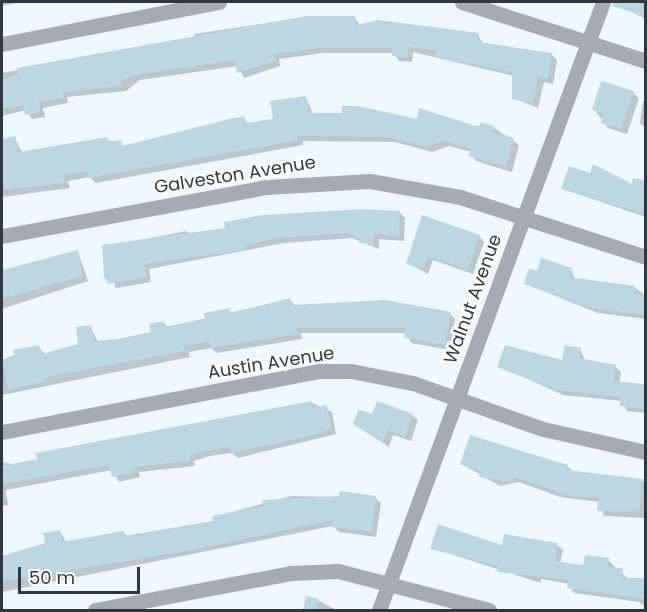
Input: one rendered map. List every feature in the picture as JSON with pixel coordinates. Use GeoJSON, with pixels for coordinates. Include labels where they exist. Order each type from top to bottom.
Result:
{"type":"FeatureCollection","features":[{"type":"Feature","properties":{"kind":"street"},"geometry":{"type":"LineString","coordinates":[[2,44],[219,2]]}},
{"type":"Feature","properties":{"kind":"street"},"geometry":{"type":"LineString","coordinates":[[462,2],[589,41],[645,61]]}},
{"type":"Feature","properties":{"kind":"street","name":"Walnut Avenue"},"geometry":{"type":"LineString","coordinates":[[379,610],[603,2]]}},
{"type":"Feature","properties":{"kind":"street","name":"Galveston Avenue"},"geometry":{"type":"LineString","coordinates":[[2,236],[311,181],[418,187],[645,257]]}},
{"type":"Feature","properties":{"kind":"street","name":"Austin Avenue"},"geometry":{"type":"LineString","coordinates":[[2,432],[319,371],[384,375],[543,429],[645,452]]}},
{"type":"Feature","properties":{"kind":"street"},"geometry":{"type":"LineString","coordinates":[[95,610],[291,573],[338,571],[389,581],[489,610]]}},
{"type":"Feature","properties":{"kind":"building"},"geometry":{"type":"Polygon","coordinates":[[[613,2],[645,2],[645,16],[612,6],[613,2]]]}},
{"type":"Feature","properties":{"kind":"building"},"geometry":{"type":"Polygon","coordinates":[[[307,16],[355,16],[356,25],[378,20],[479,33],[478,42],[552,53],[548,79],[538,77],[533,103],[512,99],[512,72],[434,57],[436,50],[408,47],[407,58],[392,56],[393,48],[317,48],[274,54],[276,61],[237,73],[235,60],[134,75],[120,81],[121,86],[63,92],[64,98],[39,102],[40,112],[25,115],[23,105],[2,109],[2,79],[18,75],[17,68],[307,16]]]}},
{"type":"Feature","properties":{"kind":"building"},"geometry":{"type":"Polygon","coordinates":[[[601,81],[634,91],[621,129],[601,123],[604,114],[592,110],[601,81]]]}},
{"type":"Feature","properties":{"kind":"building"},"geometry":{"type":"Polygon","coordinates":[[[306,96],[309,113],[342,113],[342,106],[358,106],[417,119],[419,108],[479,127],[481,122],[494,126],[492,132],[514,138],[506,167],[468,156],[471,149],[443,141],[426,147],[388,137],[298,136],[299,140],[89,178],[88,171],[63,175],[65,183],[2,190],[2,139],[15,136],[19,152],[107,137],[108,142],[121,140],[122,146],[244,116],[245,123],[273,119],[270,101],[306,96]]]}},
{"type":"Feature","properties":{"kind":"building"},"geometry":{"type":"Polygon","coordinates":[[[593,164],[632,184],[633,178],[645,180],[645,214],[561,189],[569,166],[590,173],[593,164]]]}},
{"type":"Feature","properties":{"kind":"building"},"geometry":{"type":"Polygon","coordinates":[[[363,209],[400,211],[399,236],[374,234],[374,244],[359,243],[359,238],[345,233],[278,238],[246,244],[246,250],[144,264],[147,277],[109,284],[104,277],[102,245],[225,228],[224,222],[263,215],[363,209]]]}},
{"type":"Feature","properties":{"kind":"building"},"geometry":{"type":"Polygon","coordinates":[[[422,215],[480,235],[468,270],[428,256],[423,269],[406,264],[422,215]]]}},
{"type":"Feature","properties":{"kind":"building"},"geometry":{"type":"Polygon","coordinates":[[[78,250],[83,276],[2,299],[2,270],[78,250]]]}},
{"type":"Feature","properties":{"kind":"building"},"geometry":{"type":"Polygon","coordinates":[[[541,258],[572,268],[569,277],[635,286],[634,294],[645,296],[644,315],[591,308],[524,284],[529,268],[537,271],[541,258]]]}},
{"type":"Feature","properties":{"kind":"building"},"geometry":{"type":"Polygon","coordinates":[[[290,298],[292,305],[386,300],[451,312],[445,345],[404,338],[406,328],[296,328],[298,334],[210,348],[209,342],[184,346],[185,351],[46,377],[47,381],[8,390],[2,360],[15,357],[13,350],[39,345],[41,354],[78,344],[76,327],[91,325],[94,341],[118,339],[151,332],[149,324],[163,321],[164,327],[205,319],[204,313],[230,308],[231,313],[290,298]]]}},
{"type":"Feature","properties":{"kind":"building"},"geometry":{"type":"Polygon","coordinates":[[[505,345],[562,360],[565,345],[581,348],[579,358],[616,365],[613,381],[645,384],[645,409],[620,406],[621,397],[556,390],[497,367],[505,345]]]}},
{"type":"Feature","properties":{"kind":"building"},"geometry":{"type":"Polygon","coordinates":[[[312,401],[313,408],[327,405],[331,428],[318,434],[231,453],[230,447],[204,451],[189,456],[190,461],[134,467],[135,472],[112,477],[109,465],[2,484],[2,466],[37,459],[36,453],[312,401]]]}},
{"type":"Feature","properties":{"kind":"building"},"geometry":{"type":"Polygon","coordinates":[[[377,401],[413,414],[405,437],[387,430],[383,443],[353,424],[358,409],[372,414],[377,401]]]}},
{"type":"Feature","properties":{"kind":"building"},"geometry":{"type":"Polygon","coordinates":[[[470,435],[568,465],[567,470],[643,479],[639,511],[597,511],[599,498],[573,497],[514,477],[512,482],[479,477],[481,471],[460,464],[470,435]]]}},
{"type":"Feature","properties":{"kind":"building"},"geometry":{"type":"Polygon","coordinates":[[[340,491],[376,496],[371,532],[332,527],[333,520],[188,551],[2,581],[2,556],[45,543],[43,533],[60,530],[62,542],[123,531],[124,536],[213,521],[212,516],[264,506],[262,500],[339,496],[340,491]]]}},
{"type":"Feature","properties":{"kind":"building"},"geometry":{"type":"Polygon","coordinates":[[[438,524],[502,545],[504,534],[558,543],[555,561],[583,565],[585,555],[609,558],[608,567],[623,568],[622,578],[645,578],[645,599],[567,588],[568,580],[497,572],[498,566],[430,549],[438,524]]]}},
{"type":"Feature","properties":{"kind":"building"},"geometry":{"type":"Polygon","coordinates":[[[306,596],[319,599],[316,610],[303,610],[306,596]]]}}]}
